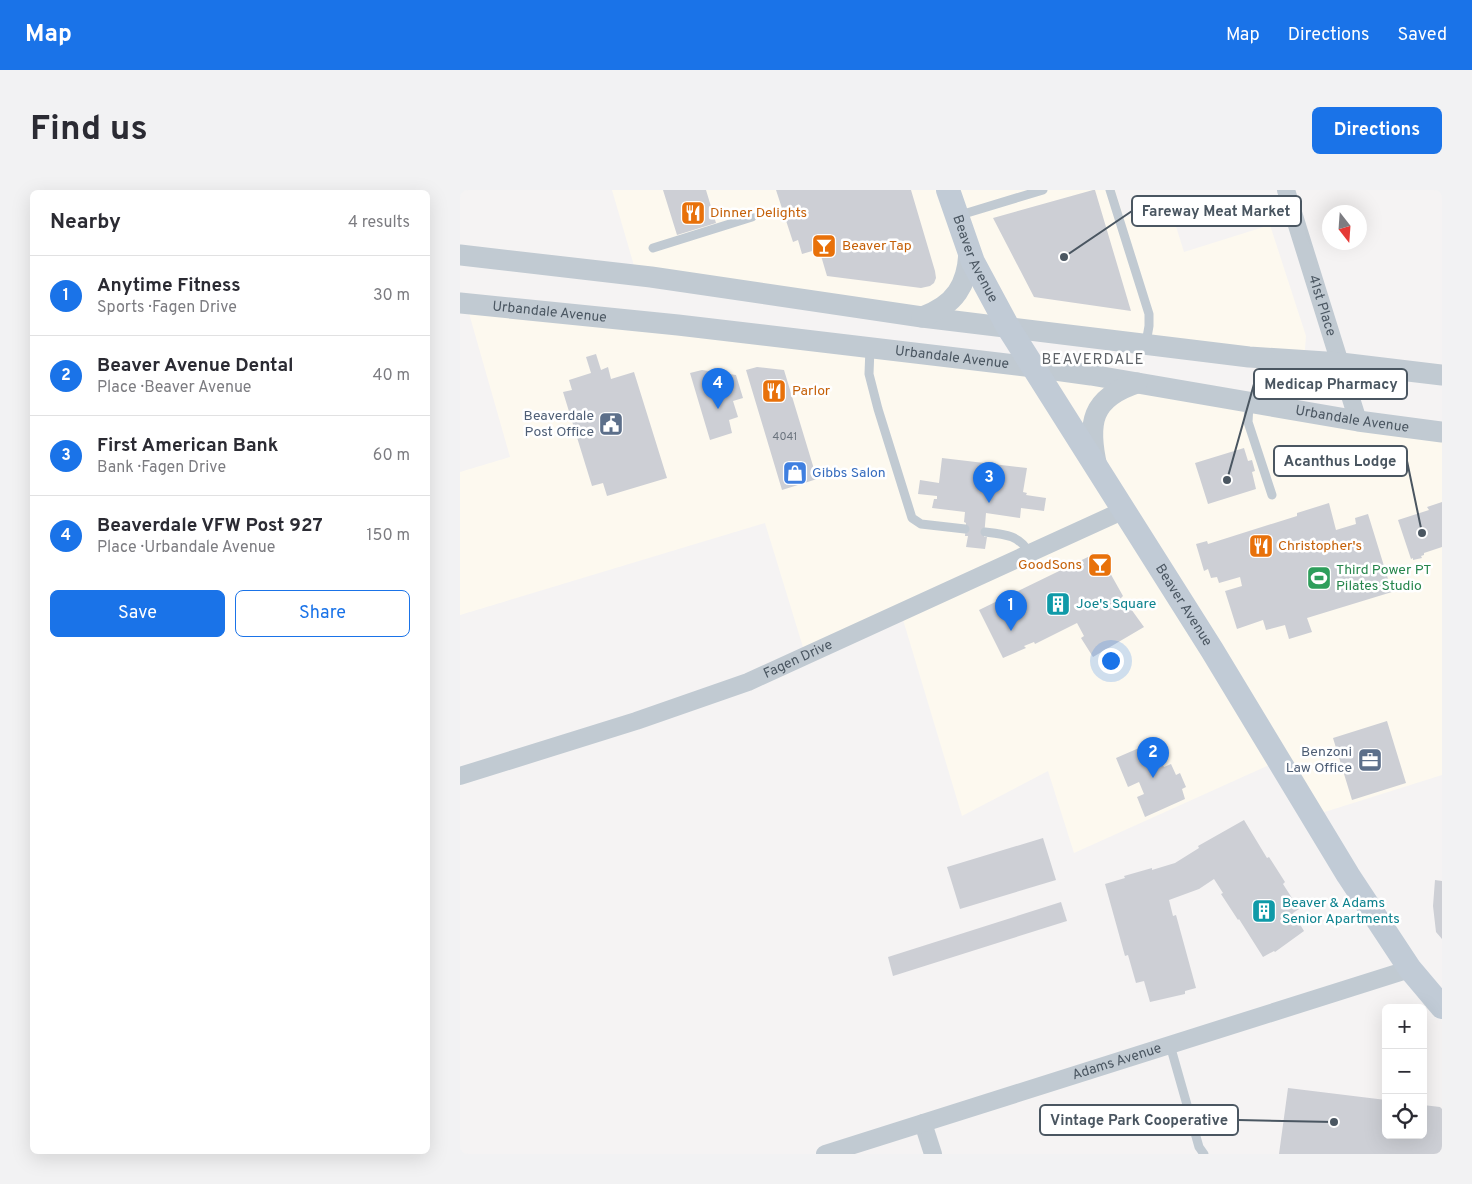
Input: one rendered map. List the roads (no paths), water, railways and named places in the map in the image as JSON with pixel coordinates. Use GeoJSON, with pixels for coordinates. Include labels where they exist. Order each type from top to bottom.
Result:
{"type":"FeatureCollection","features":[{"type":"Feature","properties":{"kind":"main road","name":"Beaver Avenue"},"geometry":{"type":"LineString","coordinates":[[948,190],[969,250],[985,286],[1008,327],[1212,650],[1348,875],[1410,968],[1442,1007]]}},
{"type":"Feature","properties":{"kind":"street","name":"41st Place"},"geometry":{"type":"LineString","coordinates":[[1286,190],[1358,422]]}},
{"type":"Feature","properties":{"kind":"street"},"geometry":{"type":"LineString","coordinates":[[922,317],[945,306],[958,292],[967,273],[969,250]]}},
{"type":"Feature","properties":{"kind":"street"},"geometry":{"type":"LineString","coordinates":[[460,256],[651,277],[922,317],[1249,357],[1341,363],[1442,375]]}},
{"type":"Feature","properties":{"kind":"street","name":"Urbandale Avenue"},"geometry":{"type":"LineString","coordinates":[[460,303],[678,325],[1033,367],[1358,422],[1442,432]]}},
{"type":"Feature","properties":{"kind":"street"},"geometry":{"type":"LineString","coordinates":[[1098,472],[1092,439],[1096,414],[1101,404],[1115,392],[1138,384]]}},
{"type":"Feature","properties":{"kind":"street","name":"Fagen Drive"},"geometry":{"type":"LineString","coordinates":[[460,776],[636,721],[748,682],[1030,554],[1122,510]]}},
{"type":"Feature","properties":{"kind":"street","name":"Adams Avenue"},"geometry":{"type":"LineString","coordinates":[[825,1154],[1410,968]]}},
{"type":"Feature","properties":{"kind":"street"},"geometry":{"type":"LineString","coordinates":[[923,1123],[933,1154]]}},
{"type":"Feature","properties":{"kind":"lane"},"geometry":{"type":"LineString","coordinates":[[957,216],[1042,190]]}},
{"type":"Feature","properties":{"kind":"lane"},"geometry":{"type":"LineString","coordinates":[[1110,190],[1149,314],[1146,344]]}},
{"type":"Feature","properties":{"kind":"lane"},"geometry":{"type":"LineString","coordinates":[[653,248],[752,218]]}},
{"type":"Feature","properties":{"kind":"lane"},"geometry":{"type":"LineString","coordinates":[[870,348],[870,374],[878,409],[912,518],[921,524],[965,529]]}},
{"type":"Feature","properties":{"kind":"lane"},"geometry":{"type":"LineString","coordinates":[[1249,404],[1248,422],[1272,494]]}},
{"type":"Feature","properties":{"kind":"lane"},"geometry":{"type":"LineString","coordinates":[[985,532],[1017,538],[1030,554]]}},
{"type":"Feature","properties":{"kind":"lane"},"geometry":{"type":"LineString","coordinates":[[1170,1045],[1199,1147],[1204,1154]]}},
{"type":"Feature","properties":{"kind":"place","name":"Dinner Delights"},"geometry":{"type":"Point","coordinates":[693,213]}},
{"type":"Feature","properties":{"kind":"place","name":"Beaver Tap"},"geometry":{"type":"Point","coordinates":[824,246]}},
{"type":"Feature","properties":{"kind":"place","name":"Fareway Meat Market"},"geometry":{"type":"Point","coordinates":[1064,257]}},
{"type":"Feature","properties":{"kind":"place","name":"Parlor"},"geometry":{"type":"Point","coordinates":[774,391]}},
{"type":"Feature","properties":{"kind":"place","name":"Beaverdale VFW Post 927"},"geometry":{"type":"Point","coordinates":[718,409]}},
{"type":"Feature","properties":{"kind":"place","name":"Beaverdale Post Office"},"geometry":{"type":"Point","coordinates":[611,424]}},
{"type":"Feature","properties":{"kind":"place","name":"Gibbs Salon"},"geometry":{"type":"Point","coordinates":[795,473]}},
{"type":"Feature","properties":{"kind":"place","name":"Medicap Pharmacy"},"geometry":{"type":"Point","coordinates":[1227,480]}},
{"type":"Feature","properties":{"kind":"place","name":"First American Bank"},"geometry":{"type":"Point","coordinates":[989,503]}},
{"type":"Feature","properties":{"kind":"place","name":"Acanthus Lodge"},"geometry":{"type":"Point","coordinates":[1422,533]}},
{"type":"Feature","properties":{"kind":"place","name":"Christopher's"},"geometry":{"type":"Point","coordinates":[1261,546]}},
{"type":"Feature","properties":{"kind":"place","name":"GoodSons"},"geometry":{"type":"Point","coordinates":[1100,565]}},
{"type":"Feature","properties":{"kind":"place","name":"Third Power PT Pilates Studio"},"geometry":{"type":"Point","coordinates":[1319,578]}},
{"type":"Feature","properties":{"kind":"place","name":"Joe's Square"},"geometry":{"type":"Point","coordinates":[1058,604]}},
{"type":"Feature","properties":{"kind":"place","name":"Anytime Fitness"},"geometry":{"type":"Point","coordinates":[1011,631]}},
{"type":"Feature","properties":{"kind":"place","name":"Benzoni Law Office"},"geometry":{"type":"Point","coordinates":[1370,760]}},
{"type":"Feature","properties":{"kind":"place","name":"Beaver Avenue Dental"},"geometry":{"type":"Point","coordinates":[1153,778]}},
{"type":"Feature","properties":{"kind":"place","name":"Beaver & Adams Senior Apartments"},"geometry":{"type":"Point","coordinates":[1264,911]}},
{"type":"Feature","properties":{"kind":"place","name":"Vintage Park Cooperative"},"geometry":{"type":"Point","coordinates":[1334,1122]}},
{"type":"Feature","properties":{"kind":"district","name":"BEAVERDALE"},"geometry":{"type":"Point","coordinates":[1093,360]}}]}
